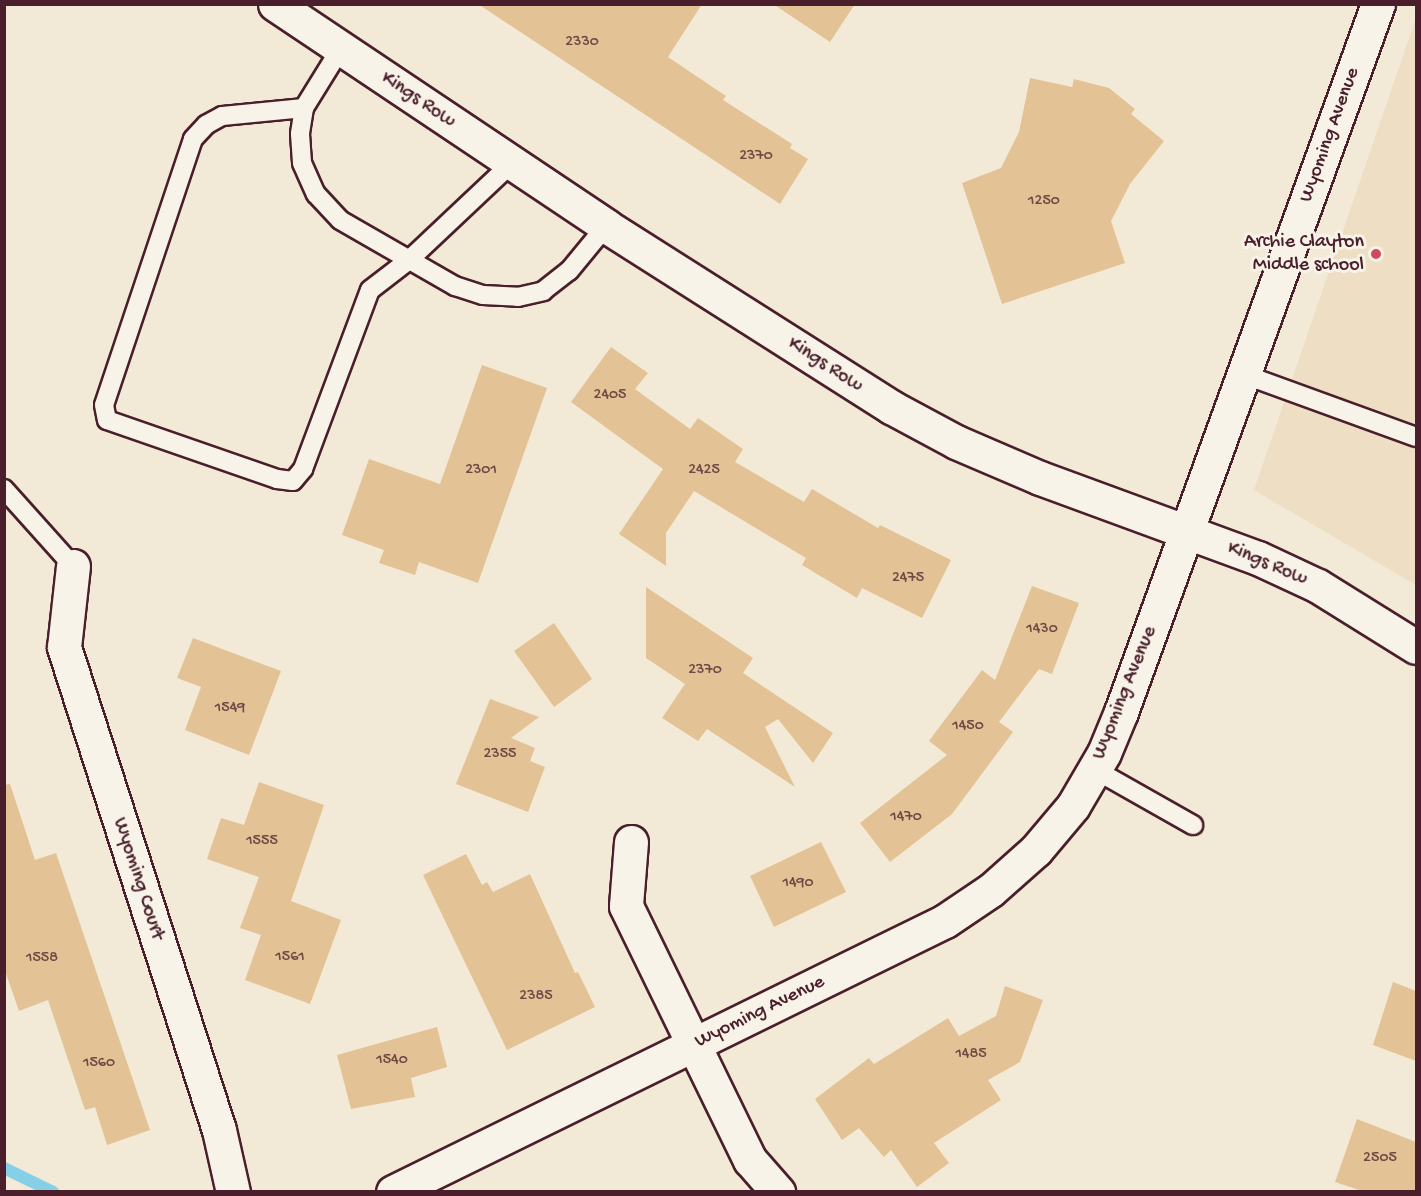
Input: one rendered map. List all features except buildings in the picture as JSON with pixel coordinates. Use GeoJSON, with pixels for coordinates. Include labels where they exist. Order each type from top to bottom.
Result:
{"type":"FeatureCollection","features":[{"type":"Feature","properties":{"kind":"street","name":"Kings Row"},"geometry":{"type":"LineString","coordinates":[[275,4],[606,226],[862,390],[956,442],[1258,558],[1318,586],[1416,646]]}},
{"type":"Feature","properties":{"kind":"street","name":"Wyoming Avenue"},"geometry":{"type":"LineString","coordinates":[[393,1191],[945,921],[992,890],[1036,850],[1073,806],[1094,770],[1121,712],[1378,4]]}},
{"type":"Feature","properties":{"kind":"street","name":"Wyoming Court"},"geometry":{"type":"LineString","coordinates":[[73,566],[64,647],[219,1130],[233,1191]]}},
{"type":"Feature","properties":{"kind":"street"},"geometry":{"type":"LineString","coordinates":[[631,842],[626,906],[750,1160],[778,1191]]}},
{"type":"Feature","properties":{"kind":"lane"},"geometry":{"type":"LineString","coordinates":[[341,48],[304,108],[300,134],[302,163],[316,194],[340,220],[455,286],[483,295],[518,297],[543,291],[569,271],[606,226]]}},
{"type":"Feature","properties":{"kind":"lane"},"geometry":{"type":"LineString","coordinates":[[304,108],[222,116],[206,125],[193,139],[104,405],[104,416],[196,451],[293,481],[303,469],[370,290],[409,260],[512,163]]}},
{"type":"Feature","properties":{"kind":"lane"},"geometry":{"type":"LineString","coordinates":[[1243,374],[1416,436]]}},
{"type":"Feature","properties":{"kind":"lane"},"geometry":{"type":"LineString","coordinates":[[4,489],[73,566]]}},
{"type":"Feature","properties":{"kind":"lane"},"geometry":{"type":"LineString","coordinates":[[1094,770],[1193,825]]}},
{"type":"Feature","properties":{"kind":"shaded area","name":"Archie Clayton Middle school"},"geometry":{"type":"Polygon","coordinates":[[[1416,18],[1416,585],[1254,490],[1416,18]]]}},
{"type":"Feature","properties":{"kind":"waterway"},"geometry":{"type":"LineString","coordinates":[[4,1168],[53,1192]]}},
{"type":"Feature","properties":{"kind":"place","name":"Archie Clayton Middle school"},"geometry":{"type":"Point","coordinates":[1376,254]}}]}
